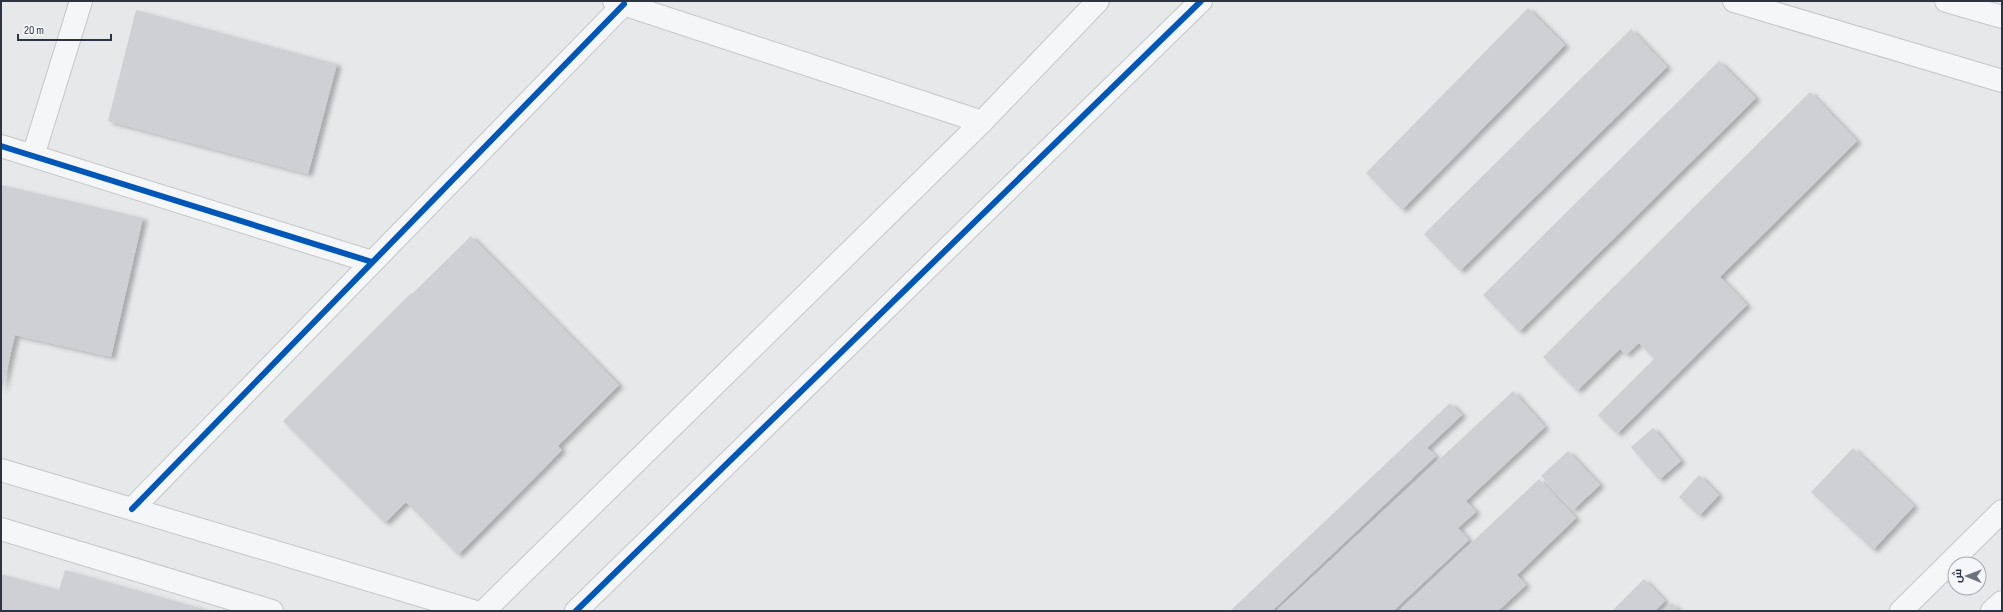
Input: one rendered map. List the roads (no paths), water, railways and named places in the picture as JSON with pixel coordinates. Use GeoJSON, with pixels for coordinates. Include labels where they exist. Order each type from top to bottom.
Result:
{"type":"FeatureCollection","features":[{"type":"Feature","properties":{"kind":"street"},"geometry":{"type":"LineString","coordinates":[[33,156],[81,1]]}},
{"type":"Feature","properties":{"kind":"street"},"geometry":{"type":"LineString","coordinates":[[484,611],[982,122],[1098,1]]}},
{"type":"Feature","properties":{"kind":"street"},"geometry":{"type":"LineString","coordinates":[[576,611],[1201,1]]}},
{"type":"Feature","properties":{"kind":"street"},"geometry":{"type":"LineString","coordinates":[[1734,1],[2002,81]]}},
{"type":"Feature","properties":{"kind":"street"},"geometry":{"type":"LineString","coordinates":[[1946,1],[2002,18]]}},
{"type":"Feature","properties":{"kind":"street"},"geometry":{"type":"LineString","coordinates":[[132,509],[372,262],[619,2],[982,122]]}},
{"type":"Feature","properties":{"kind":"street"},"geometry":{"type":"LineString","coordinates":[[1,146],[372,262]]}},
{"type":"Feature","properties":{"kind":"street"},"geometry":{"type":"LineString","coordinates":[[1,470],[473,611]]}},
{"type":"Feature","properties":{"kind":"street"},"geometry":{"type":"LineString","coordinates":[[1901,611],[2002,511]]}},
{"type":"Feature","properties":{"kind":"street"},"geometry":{"type":"LineString","coordinates":[[1,529],[272,611]]}},
{"type":"Feature","properties":{"kind":"street"},"geometry":{"type":"LineString","coordinates":[[1992,611],[2002,602]]}}]}
